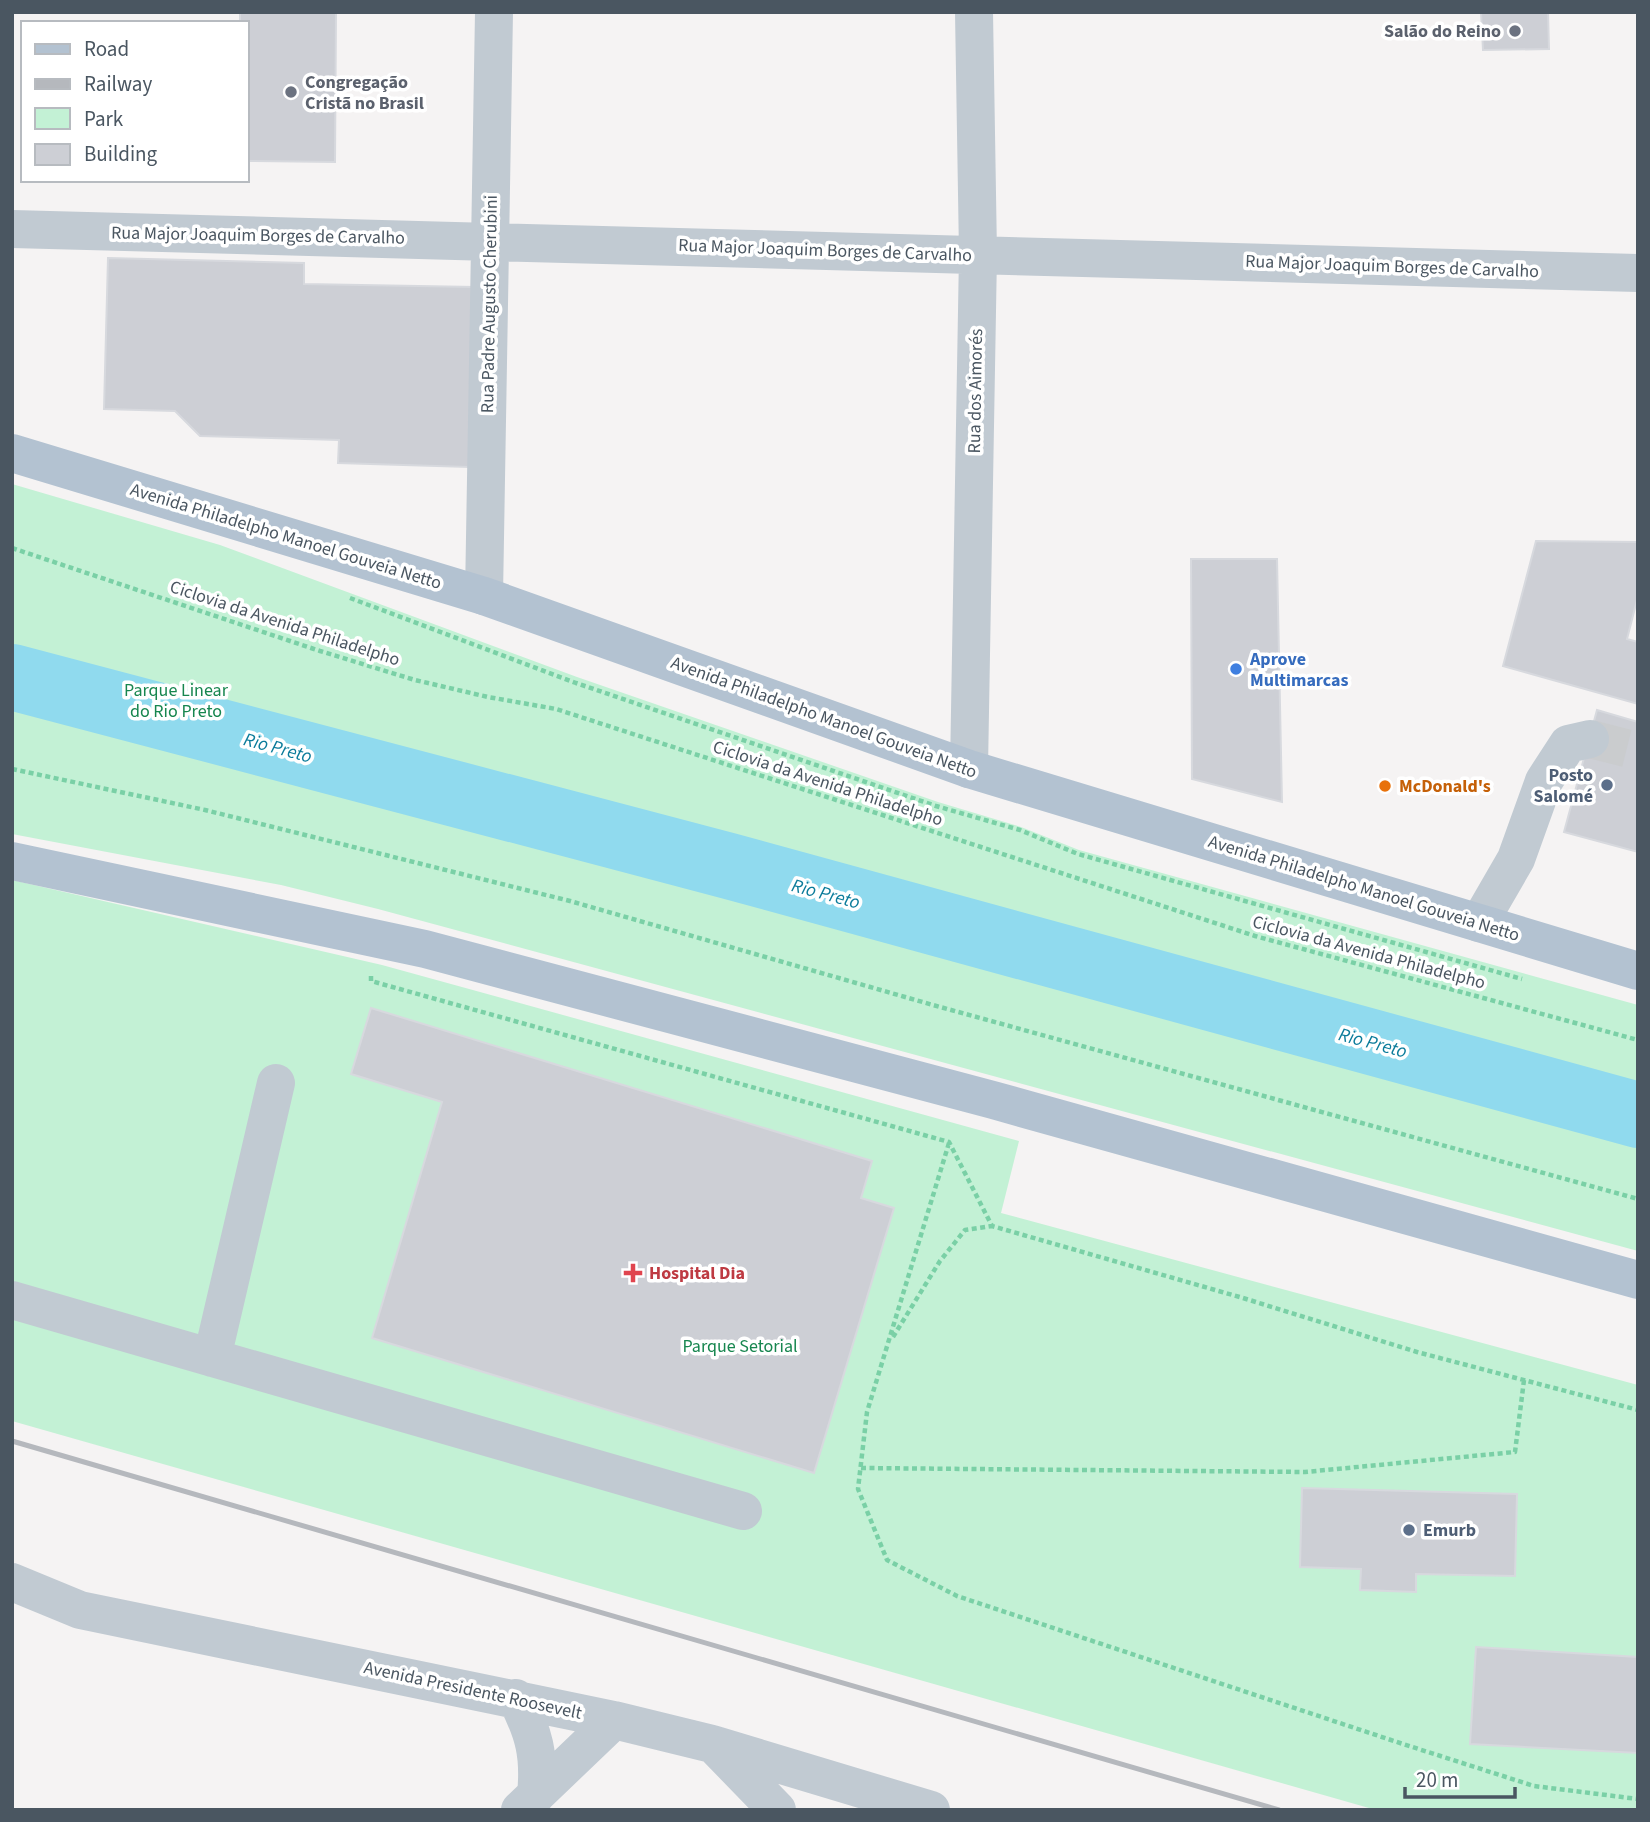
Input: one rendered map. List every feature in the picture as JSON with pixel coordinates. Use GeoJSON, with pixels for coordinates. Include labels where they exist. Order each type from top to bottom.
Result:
{"type":"FeatureCollection","features":[{"type":"Feature","properties":{"kind":"main road","name":"Avenida Philadelpho Manoel Gouveia Netto"},"geometry":{"type":"LineString","coordinates":[[12,453],[484,596],[969,769],[1638,971]]}},
{"type":"Feature","properties":{"kind":"main road"},"geometry":{"type":"LineString","coordinates":[[12,861],[425,949],[993,1100],[1638,1280]]}},
{"type":"Feature","properties":{"kind":"street","name":"Rua Padre Augusto Cherubini"},"geometry":{"type":"LineString","coordinates":[[484,596],[494,12]]}},
{"type":"Feature","properties":{"kind":"street","name":"Rua dos Aimorés"},"geometry":{"type":"LineString","coordinates":[[969,769],[978,254],[974,12]]}},
{"type":"Feature","properties":{"kind":"street","name":"Rua Major Joaquim Borges de Carvalho"},"geometry":{"type":"LineString","coordinates":[[12,229],[1638,273]]}},
{"type":"Feature","properties":{"kind":"street"},"geometry":{"type":"LineString","coordinates":[[1479,923],[1516,859],[1544,782],[1568,744],[1590,739]]}},
{"type":"Feature","properties":{"kind":"street"},"geometry":{"type":"LineString","coordinates":[[212,1358],[276,1083]]}},
{"type":"Feature","properties":{"kind":"street"},"geometry":{"type":"LineString","coordinates":[[12,1300],[743,1511]]}},
{"type":"Feature","properties":{"kind":"street","name":"Avenida Presidente Roosevelt"},"geometry":{"type":"LineString","coordinates":[[12,1582],[80,1610],[516,1698],[712,1744],[931,1810]]}},
{"type":"Feature","properties":{"kind":"street"},"geometry":{"type":"LineString","coordinates":[[516,1698],[537,1749],[538,1772],[528,1802]]}},
{"type":"Feature","properties":{"kind":"street"},"geometry":{"type":"LineString","coordinates":[[528,1802],[614,1720]]}},
{"type":"Feature","properties":{"kind":"street"},"geometry":{"type":"LineString","coordinates":[[712,1744],[777,1810]]}},
{"type":"Feature","properties":{"kind":"street"},"geometry":{"type":"LineString","coordinates":[[794,1810],[803,1788],[816,1775]]}},
{"type":"Feature","properties":{"kind":"path","name":"Ciclovia da Avenida Philadelpho"},"geometry":{"type":"LineString","coordinates":[[12,548],[415,680],[556,709],[1255,936],[1638,1040]]}},
{"type":"Feature","properties":{"kind":"path"},"geometry":{"type":"LineString","coordinates":[[12,769],[205,810],[570,901],[933,1005],[1638,1199]]}},
{"type":"Feature","properties":{"kind":"path"},"geometry":{"type":"LineString","coordinates":[[371,974],[371,981],[949,1142],[992,1226]]}},
{"type":"Feature","properties":{"kind":"path"},"geometry":{"type":"LineString","coordinates":[[949,1142],[867,1412],[858,1489],[887,1560],[957,1596],[1534,1786],[1638,1799]]}},
{"type":"Feature","properties":{"kind":"path"},"geometry":{"type":"LineString","coordinates":[[888,1345],[940,1261],[965,1230],[992,1226],[1243,1298],[1417,1352],[1638,1410]]}},
{"type":"Feature","properties":{"kind":"path"},"geometry":{"type":"LineString","coordinates":[[861,1468],[1305,1472],[1515,1452],[1524,1380]]}},
{"type":"Feature","properties":{"kind":"green space","name":"Parque Linear do Rio Preto"},"geometry":{"type":"Polygon","coordinates":[[[12,484],[220,545],[577,677],[938,802],[1021,827],[1079,850],[1638,1005],[1638,1251],[378,909],[281,885],[12,834],[12,484]]]}},
{"type":"Feature","properties":{"kind":"green space","name":"Parque Setorial"},"geometry":{"type":"Polygon","coordinates":[[[12,880],[382,965],[1019,1141],[1001,1213],[1638,1385],[1638,1810],[1376,1810],[12,1421],[12,880]]]}},
{"type":"Feature","properties":{"kind":"building","name":"Congregação Cristã no Brasil"},"geometry":{"type":"Polygon","coordinates":[[[240,12],[336,12],[335,162],[248,161],[248,21],[240,21],[240,12]]]}},
{"type":"Feature","properties":{"kind":"building","name":"Salão do Reino"},"geometry":{"type":"Polygon","coordinates":[[[1481,12],[1548,12],[1549,49],[1483,50],[1481,12]]]}},
{"type":"Feature","properties":{"kind":"building"},"geometry":{"type":"Polygon","coordinates":[[[108,258],[304,263],[304,284],[475,287],[469,467],[338,463],[339,440],[200,436],[175,411],[104,409],[108,258]]]}},
{"type":"Feature","properties":{"kind":"building"},"geometry":{"type":"Polygon","coordinates":[[[1536,541],[1638,542],[1638,596],[1627,639],[1638,642],[1638,704],[1503,666],[1536,541]]]}},
{"type":"Feature","properties":{"kind":"building","name":"Aprove Multimarcas"},"geometry":{"type":"Polygon","coordinates":[[[1191,559],[1277,559],[1282,802],[1192,779],[1191,559]]]}},
{"type":"Feature","properties":{"kind":"building","name":"Posto Salomé"},"geometry":{"type":"Polygon","coordinates":[[[1597,710],[1638,722],[1638,852],[1564,832],[1597,710]]]}},
{"type":"Feature","properties":{"kind":"building","name":"Hospital Dia"},"geometry":{"type":"Polygon","coordinates":[[[371,1008],[872,1161],[861,1198],[894,1208],[814,1473],[372,1338],[442,1102],[351,1074],[371,1008]]]}},
{"type":"Feature","properties":{"kind":"building","name":"Emurb"},"geometry":{"type":"Polygon","coordinates":[[[1302,1488],[1517,1494],[1515,1576],[1416,1574],[1416,1592],[1360,1590],[1361,1569],[1300,1567],[1302,1488]]]}},
{"type":"Feature","properties":{"kind":"building"},"geometry":{"type":"Polygon","coordinates":[[[1476,1647],[1638,1657],[1638,1753],[1470,1744],[1476,1647]]]}},
{"type":"Feature","properties":{"kind":"waterway","name":"Rio Preto"},"geometry":{"type":"LineString","coordinates":[[12,677],[729,866],[1638,1115]]}},
{"type":"Feature","properties":{"kind":"tunnel"},"geometry":{"type":"LineString","coordinates":[[1590,739],[1638,751]]}},
{"type":"Feature","properties":{"kind":"railway"},"geometry":{"type":"LineString","coordinates":[[12,1441],[1279,1810]]}},
{"type":"Feature","properties":{"kind":"place","name":"Salão do Reino"},"geometry":{"type":"Point","coordinates":[1515,31]}},
{"type":"Feature","properties":{"kind":"place","name":"Congregação Cristã no Brasil"},"geometry":{"type":"Point","coordinates":[291,92]}},
{"type":"Feature","properties":{"kind":"place","name":"Aprove Multimarcas"},"geometry":{"type":"Point","coordinates":[1236,669]}},
{"type":"Feature","properties":{"kind":"place","name":"Posto Salomé"},"geometry":{"type":"Point","coordinates":[1607,785]}},
{"type":"Feature","properties":{"kind":"place","name":"McDonald's"},"geometry":{"type":"Point","coordinates":[1385,786]}},
{"type":"Feature","properties":{"kind":"place","name":"Hospital Dia"},"geometry":{"type":"Point","coordinates":[633,1273]}},
{"type":"Feature","properties":{"kind":"place","name":"Emurb"},"geometry":{"type":"Point","coordinates":[1409,1530]}}]}
